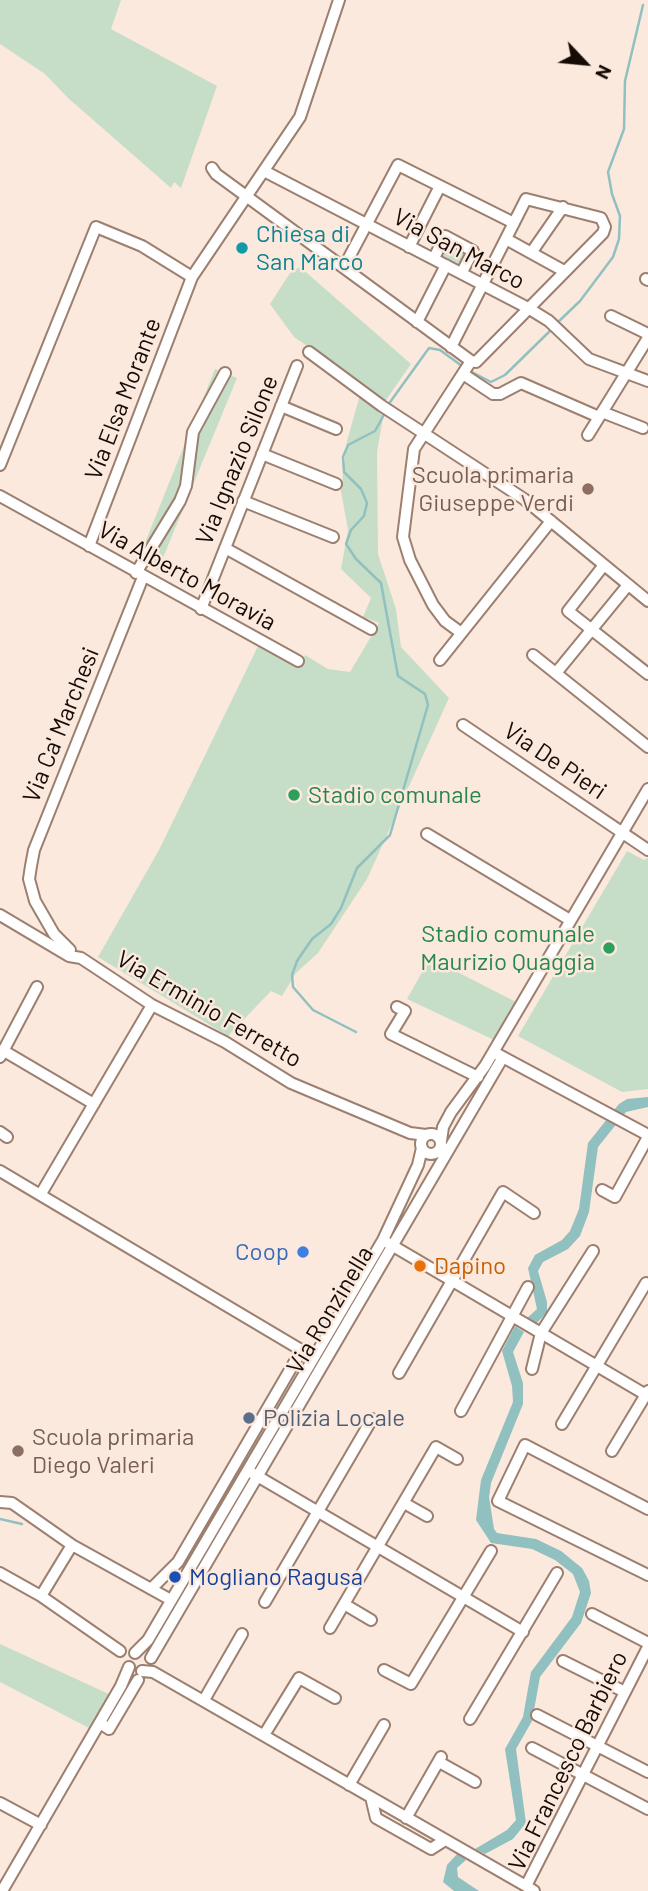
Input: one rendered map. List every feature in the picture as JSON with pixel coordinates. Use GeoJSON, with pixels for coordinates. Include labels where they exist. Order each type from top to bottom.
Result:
{"type":"FeatureCollection","features":[{"type":"Feature","properties":{"kind":"street","name":"Via Elsa Morante"},"geometry":{"type":"LineString","coordinates":[[89,546],[194,272],[266,172],[300,117],[339,0]]}},
{"type":"Feature","properties":{"kind":"street"},"geometry":{"type":"LineString","coordinates":[[344,267],[398,165],[514,223]]}},
{"type":"Feature","properties":{"kind":"street"},"geometry":{"type":"LineString","coordinates":[[212,168],[216,174],[451,347],[493,394],[500,394],[521,383],[643,428]]}},
{"type":"Feature","properties":{"kind":"street","name":"Via San Marco"},"geometry":{"type":"LineString","coordinates":[[266,172],[528,308],[553,325],[589,359],[648,381]]}},
{"type":"Feature","properties":{"kind":"street"},"geometry":{"type":"LineString","coordinates":[[410,247],[440,186]]}},
{"type":"Feature","properties":{"kind":"street"},"geometry":{"type":"LineString","coordinates":[[451,347],[526,199],[601,218],[605,227],[603,233],[467,368],[414,449],[403,537],[410,560],[433,605],[445,621],[460,632]]}},
{"type":"Feature","properties":{"kind":"street"},"geometry":{"type":"LineString","coordinates":[[531,253],[563,207]]}},
{"type":"Feature","properties":{"kind":"street"},"geometry":{"type":"LineString","coordinates":[[0,465],[96,227],[194,272]]}},
{"type":"Feature","properties":{"kind":"street"},"geometry":{"type":"LineString","coordinates":[[434,258],[445,236],[473,251],[462,272]]}},
{"type":"Feature","properties":{"kind":"street"},"geometry":{"type":"LineString","coordinates":[[506,239],[564,271]]}},
{"type":"Feature","properties":{"kind":"street"},"geometry":{"type":"LineString","coordinates":[[417,321],[446,265]]}},
{"type":"Feature","properties":{"kind":"street"},"geometry":{"type":"LineString","coordinates":[[588,435],[648,336],[611,316]]}},
{"type":"Feature","properties":{"kind":"street"},"geometry":{"type":"LineString","coordinates":[[309,352],[387,409],[524,499],[648,601]]}},
{"type":"Feature","properties":{"kind":"street","name":"Via Ignazio Silone"},"geometry":{"type":"LineString","coordinates":[[201,609],[297,366]]}},
{"type":"Feature","properties":{"kind":"street","name":"Via Ca' Marchesi"},"geometry":{"type":"LineString","coordinates":[[81,958],[54,934],[35,901],[29,879],[34,850],[140,575],[186,486],[194,432],[225,373]]}},
{"type":"Feature","properties":{"kind":"street"},"geometry":{"type":"LineString","coordinates":[[281,406],[336,429]]}},
{"type":"Feature","properties":{"kind":"street"},"geometry":{"type":"LineString","coordinates":[[262,454],[336,484]]}},
{"type":"Feature","properties":{"kind":"street","name":"Via Alberto Moravia"},"geometry":{"type":"LineString","coordinates":[[0,496],[298,661]]}},
{"type":"Feature","properties":{"kind":"street"},"geometry":{"type":"LineString","coordinates":[[243,501],[333,537]]}},
{"type":"Feature","properties":{"kind":"street"},"geometry":{"type":"LineString","coordinates":[[440,660],[551,521]]}},
{"type":"Feature","properties":{"kind":"street"},"geometry":{"type":"LineString","coordinates":[[225,548],[371,629]]}},
{"type":"Feature","properties":{"kind":"street"},"geometry":{"type":"LineString","coordinates":[[604,565],[568,611],[648,674]]}},
{"type":"Feature","properties":{"kind":"street"},"geometry":{"type":"LineString","coordinates":[[556,673],[628,584]]}},
{"type":"Feature","properties":{"kind":"street"},"geometry":{"type":"LineString","coordinates":[[533,655],[648,747]]}},
{"type":"Feature","properties":{"kind":"street","name":"Via De Pieri"},"geometry":{"type":"LineString","coordinates":[[463,725],[648,850]]}},
{"type":"Feature","properties":{"kind":"street","name":"Via Ronzinella"},"geometry":{"type":"LineString","coordinates":[[2,1891],[121,1686],[142,1666],[148,1640],[171,1600],[393,1246],[570,920],[648,789]]}},
{"type":"Feature","properties":{"kind":"street"},"geometry":{"type":"LineString","coordinates":[[427,834],[570,920]]}},
{"type":"Feature","properties":{"kind":"street","name":"Via Erminio Ferretto"},"geometry":{"type":"LineString","coordinates":[[0,915],[69,956],[81,958],[152,1005],[225,1042],[291,1083],[428,1141]]}},
{"type":"Feature","properties":{"kind":"street"},"geometry":{"type":"LineString","coordinates":[[37,987],[2,1054],[94,1104]]}},
{"type":"Feature","properties":{"kind":"street"},"geometry":{"type":"LineString","coordinates":[[42,1192],[152,1005]]}},
{"type":"Feature","properties":{"kind":"street"},"geometry":{"type":"LineString","coordinates":[[397,1007],[405,1011],[391,1034],[478,1077]]}},
{"type":"Feature","properties":{"kind":"street"},"geometry":{"type":"LineString","coordinates":[[498,1054],[648,1136],[615,1197],[602,1190]]}},
{"type":"Feature","properties":{"kind":"street","name":"Via Ronzinella"},"geometry":{"type":"LineString","coordinates":[[100,1723],[109,1729],[313,1357],[383,1240],[428,1141],[498,1054]]}},
{"type":"Feature","properties":{"kind":"street","name":"Via Ronzinella"},"geometry":{"type":"LineString","coordinates":[[416,1171],[435,1153],[428,1141]]}},
{"type":"Feature","properties":{"kind":"street","name":"Via Ronzinella"},"geometry":{"type":"LineString","coordinates":[[0,1171],[313,1357]]}},
{"type":"Feature","properties":{"kind":"street"},"geometry":{"type":"LineString","coordinates":[[399,1373],[450,1280],[503,1192],[534,1213]]}},
{"type":"Feature","properties":{"kind":"street"},"geometry":{"type":"LineString","coordinates":[[383,1240],[647,1394],[612,1451]]}},
{"type":"Feature","properties":{"kind":"street"},"geometry":{"type":"LineString","coordinates":[[532,1369],[541,1333],[593,1251]]}},
{"type":"Feature","properties":{"kind":"street"},"geometry":{"type":"LineString","coordinates":[[562,1424],[646,1283]]}},
{"type":"Feature","properties":{"kind":"street"},"geometry":{"type":"LineString","coordinates":[[461,1410],[528,1287]]}},
{"type":"Feature","properties":{"kind":"street"},"geometry":{"type":"LineString","coordinates":[[151,1589],[178,1562],[301,1351]]}},
{"type":"Feature","properties":{"kind":"street"},"geometry":{"type":"LineString","coordinates":[[265,1602],[372,1419]]}},
{"type":"Feature","properties":{"kind":"street"},"geometry":{"type":"LineString","coordinates":[[648,1509],[525,1445],[498,1501],[648,1575]]}},
{"type":"Feature","properties":{"kind":"street"},"geometry":{"type":"LineString","coordinates":[[330,1628],[436,1447],[457,1459]]}},
{"type":"Feature","properties":{"kind":"street"},"geometry":{"type":"LineString","coordinates":[[252,1472],[317,1513],[523,1632]]}},
{"type":"Feature","properties":{"kind":"street"},"geometry":{"type":"LineString","coordinates":[[0,1492],[72,1545],[171,1600]]}},
{"type":"Feature","properties":{"kind":"street"},"geometry":{"type":"LineString","coordinates":[[0,1502],[12,1503]]}},
{"type":"Feature","properties":{"kind":"street"},"geometry":{"type":"LineString","coordinates":[[404,1503],[427,1516]]}},
{"type":"Feature","properties":{"kind":"street"},"geometry":{"type":"LineString","coordinates":[[41,1597],[72,1545]]}},
{"type":"Feature","properties":{"kind":"street"},"geometry":{"type":"LineString","coordinates":[[384,1671],[411,1684],[491,1551]]}},
{"type":"Feature","properties":{"kind":"street"},"geometry":{"type":"LineString","coordinates":[[0,1573],[41,1597],[120,1651]]}},
{"type":"Feature","properties":{"kind":"street"},"geometry":{"type":"LineString","coordinates":[[470,1719],[557,1573]]}},
{"type":"Feature","properties":{"kind":"street"},"geometry":{"type":"LineString","coordinates":[[344,1604],[372,1620]]}},
{"type":"Feature","properties":{"kind":"street"},"geometry":{"type":"LineString","coordinates":[[592,1614],[648,1645]]}},
{"type":"Feature","properties":{"kind":"street"},"geometry":{"type":"LineString","coordinates":[[204,1700],[242,1634]]}},
{"type":"Feature","properties":{"kind":"street","name":"Via Francesco Barbiero"},"geometry":{"type":"LineString","coordinates":[[530,1889],[583,1774],[648,1645]]}},
{"type":"Feature","properties":{"kind":"street"},"geometry":{"type":"LineString","coordinates":[[564,1661],[625,1692]]}},
{"type":"Feature","properties":{"kind":"street"},"geometry":{"type":"LineString","coordinates":[[142,1666],[530,1889]]}},
{"type":"Feature","properties":{"kind":"street"},"geometry":{"type":"LineString","coordinates":[[264,1735],[299,1678],[335,1698]]}},
{"type":"Feature","properties":{"kind":"street"},"geometry":{"type":"LineString","coordinates":[[537,1715],[648,1772]]}},
{"type":"Feature","properties":{"kind":"street"},"geometry":{"type":"LineString","coordinates":[[349,1785],[384,1724]]}},
{"type":"Feature","properties":{"kind":"street"},"geometry":{"type":"LineString","coordinates":[[532,1748],[648,1809]]}},
{"type":"Feature","properties":{"kind":"street"},"geometry":{"type":"LineString","coordinates":[[405,1818],[440,1759],[475,1782]]}},
{"type":"Feature","properties":{"kind":"street"},"geometry":{"type":"LineString","coordinates":[[370,1797],[376,1818],[431,1849],[445,1840]]}},
{"type":"Feature","properties":{"kind":"street"},"geometry":{"type":"LineString","coordinates":[[0,1803],[41,1825]]}},
{"type":"Feature","properties":{"kind":"green space"},"geometry":{"type":"Polygon","coordinates":[[[0,0],[121,0],[111,29],[217,86],[181,188],[174,182],[171,188],[68,98],[45,74],[0,44],[0,0]]]}},
{"type":"Feature","properties":{"kind":"green space"},"geometry":{"type":"Polygon","coordinates":[[[447,240],[470,252],[461,269],[438,257],[447,240]]]}},
{"type":"Feature","properties":{"kind":"green space","name":"Stadio comunale"},"geometry":{"type":"Polygon","coordinates":[[[300,267],[411,364],[386,400],[377,452],[378,554],[396,609],[401,647],[449,698],[367,879],[318,953],[296,973],[282,996],[271,991],[228,1036],[98,957],[159,850],[259,644],[300,666],[305,655],[328,669],[350,672],[379,623],[363,617],[371,598],[341,569],[348,530],[341,491],[347,441],[363,384],[294,337],[270,304],[290,273],[300,267]]]}},
{"type":"Feature","properties":{"kind":"green space"},"geometry":{"type":"Polygon","coordinates":[[[215,369],[237,378],[158,570],[138,560],[215,369]]]}},
{"type":"Feature","properties":{"kind":"green space","name":"Stadio comunale Maurizio Quaggia"},"geometry":{"type":"Polygon","coordinates":[[[627,851],[644,860],[648,858],[648,1089],[622,1092],[518,1036],[627,851]]]}},
{"type":"Feature","properties":{"kind":"green space"},"geometry":{"type":"Polygon","coordinates":[[[430,958],[516,1002],[494,1040],[407,999],[430,958]]]}},
{"type":"Feature","properties":{"kind":"green space"},"geometry":{"type":"Polygon","coordinates":[[[0,1644],[111,1695],[91,1729],[0,1682],[0,1644]]]}},
{"type":"Feature","properties":{"kind":"water"},"geometry":{"type":"Polygon","coordinates":[[[648,1097],[648,1107],[626,1112],[598,1147],[589,1212],[580,1236],[568,1249],[543,1262],[538,1271],[547,1302],[547,1312],[535,1325],[525,1320],[537,1309],[528,1268],[535,1255],[562,1240],[570,1231],[579,1209],[588,1143],[619,1104],[627,1099],[648,1097]]]}},
{"type":"Feature","properties":{"kind":"water"},"geometry":{"type":"Polygon","coordinates":[[[515,1326],[524,1332],[513,1352],[523,1383],[523,1404],[491,1483],[489,1497],[494,1529],[497,1533],[536,1539],[561,1551],[582,1568],[589,1581],[591,1593],[581,1623],[540,1677],[532,1721],[516,1749],[526,1823],[513,1839],[485,1854],[475,1849],[507,1830],[516,1820],[505,1749],[523,1717],[531,1672],[572,1617],[580,1592],[573,1574],[555,1560],[532,1549],[491,1543],[476,1520],[481,1480],[513,1402],[512,1386],[502,1351],[515,1326]]]}},
{"type":"Feature","properties":{"kind":"water"},"geometry":{"type":"Polygon","coordinates":[[[458,1853],[466,1860],[457,1868],[458,1877],[479,1891],[454,1891],[443,1882],[447,1865],[458,1853]]]}},
{"type":"Feature","properties":{"kind":"waterway"},"geometry":{"type":"LineString","coordinates":[[557,323],[580,301],[613,257],[619,239],[620,216],[608,172],[624,129],[625,81],[643,5]]}},
{"type":"Feature","properties":{"kind":"waterway"},"geometry":{"type":"LineString","coordinates":[[468,370],[491,382],[505,375],[553,328]]}},
{"type":"Feature","properties":{"kind":"waterway"},"geometry":{"type":"LineString","coordinates":[[388,405],[429,348],[440,350],[462,366]]}},
{"type":"Feature","properties":{"kind":"waterway"},"geometry":{"type":"LineString","coordinates":[[356,1032],[313,1010],[293,987],[292,975],[297,961],[312,939],[331,924],[341,908],[357,868],[390,835],[428,705],[425,694],[398,676],[381,583],[356,559],[346,544],[351,530],[364,516],[367,503],[361,489],[344,472],[343,457],[348,445],[375,431],[386,411]]}},
{"type":"Feature","properties":{"kind":"waterway"},"geometry":{"type":"LineString","coordinates":[[0,1519],[22,1524]]}},
{"type":"Feature","properties":{"kind":"place","name":"Chiesa di San Marco"},"geometry":{"type":"Point","coordinates":[242,248]}},
{"type":"Feature","properties":{"kind":"place","name":"Scuola primaria Giuseppe Verdi"},"geometry":{"type":"Point","coordinates":[588,489]}},
{"type":"Feature","properties":{"kind":"place","name":"Stadio comunale"},"geometry":{"type":"Point","coordinates":[294,795]}},
{"type":"Feature","properties":{"kind":"place","name":"Stadio comunale Maurizio Quaggia"},"geometry":{"type":"Point","coordinates":[609,948]}},
{"type":"Feature","properties":{"kind":"place","name":"Coop"},"geometry":{"type":"Point","coordinates":[303,1252]}},
{"type":"Feature","properties":{"kind":"place","name":"Dapino"},"geometry":{"type":"Point","coordinates":[420,1266]}},
{"type":"Feature","properties":{"kind":"place","name":"Polizia Locale"},"geometry":{"type":"Point","coordinates":[249,1418]}},
{"type":"Feature","properties":{"kind":"place","name":"Scuola primaria Diego Valeri"},"geometry":{"type":"Point","coordinates":[18,1451]}},
{"type":"Feature","properties":{"kind":"place","name":"Mogliano Ragusa"},"geometry":{"type":"Point","coordinates":[175,1577]}}]}
